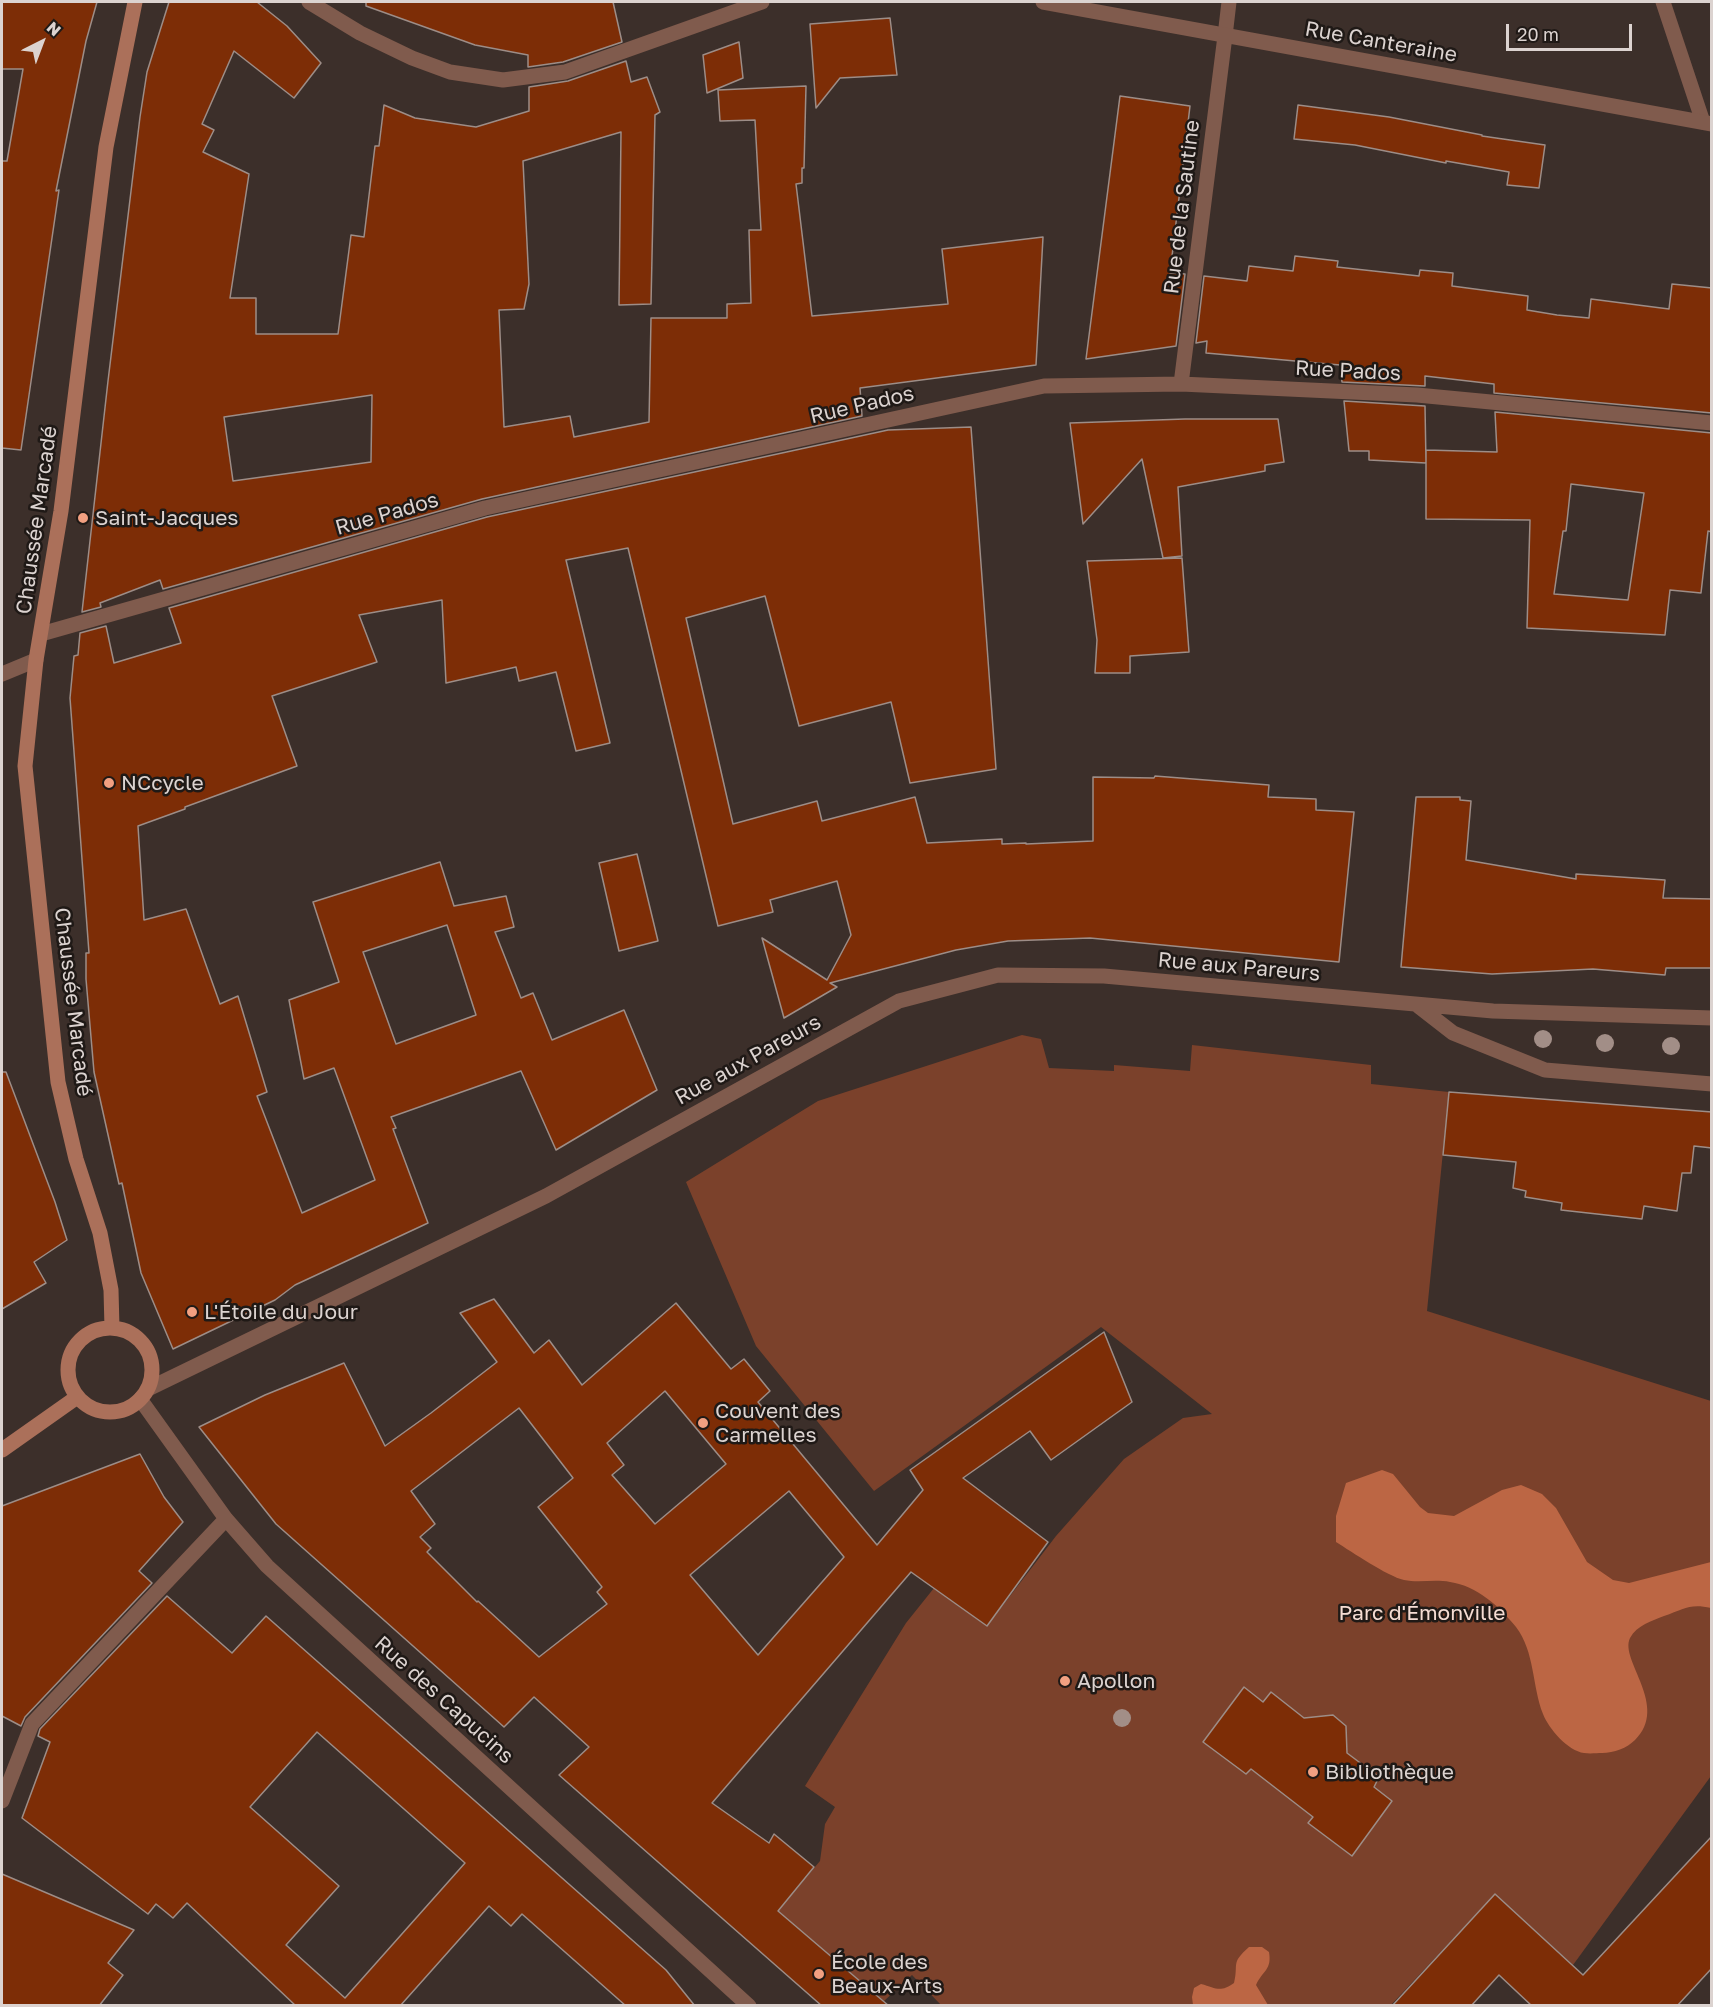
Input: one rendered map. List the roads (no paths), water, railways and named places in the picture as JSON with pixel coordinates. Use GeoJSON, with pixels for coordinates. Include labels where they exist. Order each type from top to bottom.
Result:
{"type":"FeatureCollection","features":[{"type":"Feature","properties":{"kind":"street","name":"Chaussée Marcadé"},"geometry":{"type":"LineString","coordinates":[[112,1328],[111,1290],[100,1233],[76,1159],[58,1082],[25,766],[36,660],[61,511],[106,147],[135,2]]}},
{"type":"Feature","properties":{"kind":"street"},"geometry":{"type":"LineString","coordinates":[[309,2],[360,33],[412,58],[450,72],[502,80],[565,72],[762,2]]}},
{"type":"Feature","properties":{"kind":"street","name":"Rue Canteraine"},"geometry":{"type":"LineString","coordinates":[[1043,2],[1707,123]]}},
{"type":"Feature","properties":{"kind":"street","name":"Rue de la Sautine"},"geometry":{"type":"LineString","coordinates":[[1181,384],[1229,2]]}},
{"type":"Feature","properties":{"kind":"street"},"geometry":{"type":"LineString","coordinates":[[1663,2],[1707,123]]}},
{"type":"Feature","properties":{"kind":"street","name":"Rue Pados"},"geometry":{"type":"LineString","coordinates":[[41,634],[485,508],[1044,386],[1181,384],[1417,395],[1712,423]]}},
{"type":"Feature","properties":{"kind":"street"},"geometry":{"type":"LineString","coordinates":[[2,674],[36,660]]}},
{"type":"Feature","properties":{"kind":"street","name":"Rue aux Pareurs"},"geometry":{"type":"LineString","coordinates":[[144,1394],[546,1196],[899,1001],[998,975],[1104,976],[1493,1011],[1712,1018]]}},
{"type":"Feature","properties":{"kind":"street","name":"Rue aux Pareurs"},"geometry":{"type":"LineString","coordinates":[[1417,1005],[1453,1033],[1545,1071],[1712,1084]]}},
{"type":"Feature","properties":{"kind":"street"},"geometry":{"type":"LineString","coordinates":[[98,1329],[125,1330],[138,1337],[151,1361],[152,1375],[144,1394],[128,1408],[115,1412],[101,1411],[88,1405],[77,1396],[71,1384],[68,1371],[72,1351],[86,1335],[98,1329]]}},
{"type":"Feature","properties":{"kind":"street","name":"Rue des Capucins"},"geometry":{"type":"LineString","coordinates":[[144,1394],[226,1519],[275,1574],[749,2006]]}},
{"type":"Feature","properties":{"kind":"street"},"geometry":{"type":"LineString","coordinates":[[2,1449],[77,1396]]}},
{"type":"Feature","properties":{"kind":"street"},"geometry":{"type":"LineString","coordinates":[[2,1801],[32,1724],[226,1519]]}},
{"type":"Feature","properties":{"kind":"place","name":"Saint-Jacques"},"geometry":{"type":"Point","coordinates":[83,518]}},
{"type":"Feature","properties":{"kind":"place","name":"NCcycle"},"geometry":{"type":"Point","coordinates":[109,783]}},
{"type":"Feature","properties":{"kind":"place","name":"L'Étoile du Jour"},"geometry":{"type":"Point","coordinates":[192,1312]}},
{"type":"Feature","properties":{"kind":"place","name":"Couvent des Carmelles"},"geometry":{"type":"Point","coordinates":[703,1423]}},
{"type":"Feature","properties":{"kind":"place","name":"Apollon"},"geometry":{"type":"Point","coordinates":[1065,1681]}},
{"type":"Feature","properties":{"kind":"place","name":"Bibliothèque"},"geometry":{"type":"Point","coordinates":[1313,1772]}},
{"type":"Feature","properties":{"kind":"place","name":"École des Beaux-Arts"},"geometry":{"type":"Point","coordinates":[819,1974]}},
{"type":"Feature","properties":{"kind":"park label","name":"Parc d'Émonville"},"geometry":{"type":"Point","coordinates":[1422,1613]}}]}
